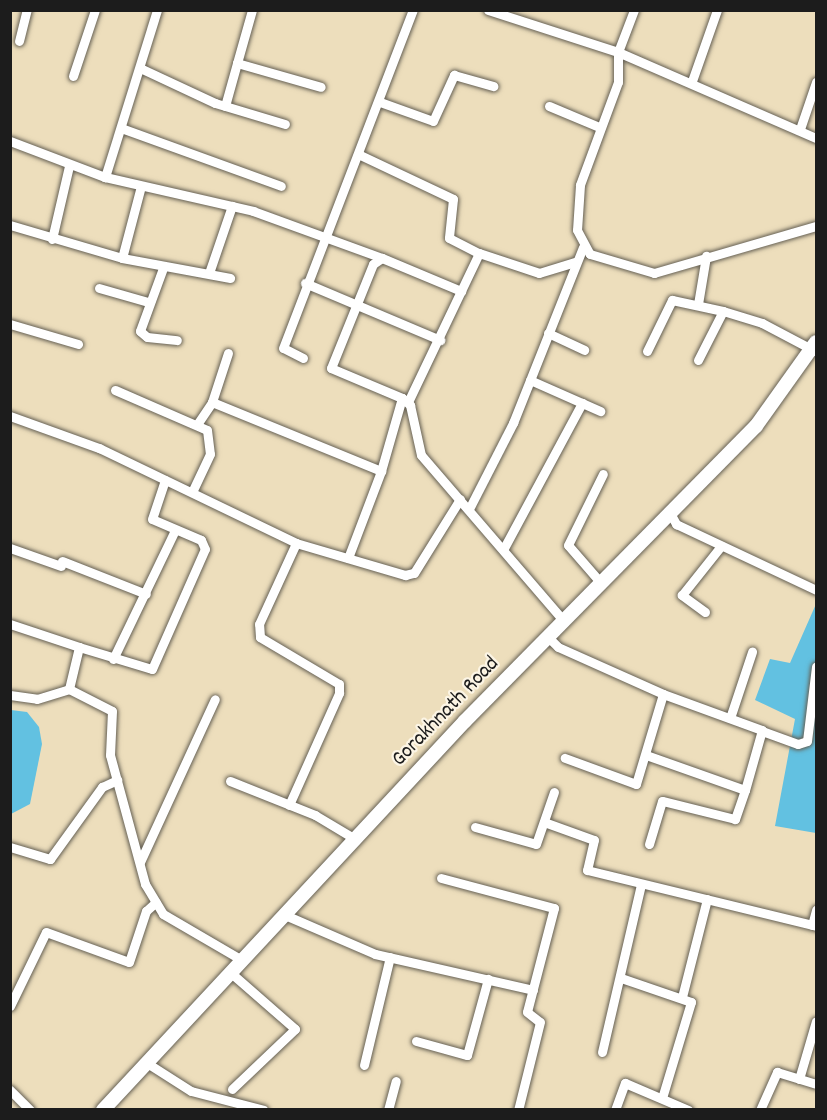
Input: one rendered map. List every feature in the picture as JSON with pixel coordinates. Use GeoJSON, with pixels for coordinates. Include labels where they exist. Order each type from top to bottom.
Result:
{"type":"FeatureCollection","features":[{"type":"Feature","properties":{"kind":"main road","name":"Gorakhnath Road"},"geometry":{"type":"LineString","coordinates":[[103,1110],[355,839],[548,637],[756,426],[815,347]]}},
{"type":"Feature","properties":{"kind":"street"},"geometry":{"type":"LineString","coordinates":[[19,41],[27,10]]}},
{"type":"Feature","properties":{"kind":"street"},"geometry":{"type":"LineString","coordinates":[[73,76],[94,10]]}},
{"type":"Feature","properties":{"kind":"street"},"geometry":{"type":"LineString","coordinates":[[105,177],[157,10]]}},
{"type":"Feature","properties":{"kind":"street"},"geometry":{"type":"LineString","coordinates":[[225,106],[252,10]]}},
{"type":"Feature","properties":{"kind":"street"},"geometry":{"type":"LineString","coordinates":[[303,358],[283,348],[305,283],[380,102],[413,10]]}},
{"type":"Feature","properties":{"kind":"street"},"geometry":{"type":"LineString","coordinates":[[488,10],[618,52],[692,81],[816,138]]}},
{"type":"Feature","properties":{"kind":"street"},"geometry":{"type":"LineString","coordinates":[[469,509],[530,380],[582,247],[577,230],[580,185],[599,127],[618,82],[618,52],[634,10]]}},
{"type":"Feature","properties":{"kind":"street"},"geometry":{"type":"LineString","coordinates":[[692,81],[717,10]]}},
{"type":"Feature","properties":{"kind":"street"},"geometry":{"type":"LineString","coordinates":[[237,63],[321,87]]}},
{"type":"Feature","properties":{"kind":"street"},"geometry":{"type":"LineString","coordinates":[[140,68],[225,106],[285,124]]}},
{"type":"Feature","properties":{"kind":"street"},"geometry":{"type":"LineString","coordinates":[[380,102],[433,121],[454,75],[493,86]]}},
{"type":"Feature","properties":{"kind":"street"},"geometry":{"type":"LineString","coordinates":[[800,129],[816,82]]}},
{"type":"Feature","properties":{"kind":"street"},"geometry":{"type":"LineString","coordinates":[[549,106],[599,127]]}},
{"type":"Feature","properties":{"kind":"street"},"geometry":{"type":"LineString","coordinates":[[121,128],[281,186]]}},
{"type":"Feature","properties":{"kind":"street"},"geometry":{"type":"LineString","coordinates":[[10,141],[69,166],[105,177],[232,206],[324,236],[461,291]]}},
{"type":"Feature","properties":{"kind":"street"},"geometry":{"type":"LineString","coordinates":[[358,154],[453,199],[449,238],[479,253],[539,273],[575,262]]}},
{"type":"Feature","properties":{"kind":"street"},"geometry":{"type":"LineString","coordinates":[[52,239],[69,166]]}},
{"type":"Feature","properties":{"kind":"street"},"geometry":{"type":"LineString","coordinates":[[123,258],[141,186]]}},
{"type":"Feature","properties":{"kind":"street"},"geometry":{"type":"LineString","coordinates":[[209,273],[232,206]]}},
{"type":"Feature","properties":{"kind":"street"},"geometry":{"type":"LineString","coordinates":[[10,225],[52,239],[163,268],[209,273],[230,278]]}},
{"type":"Feature","properties":{"kind":"street"},"geometry":{"type":"LineString","coordinates":[[582,247],[647,273],[816,226]]}},
{"type":"Feature","properties":{"kind":"street"},"geometry":{"type":"LineString","coordinates":[[348,558],[405,400],[440,340],[479,253]]}},
{"type":"Feature","properties":{"kind":"street"},"geometry":{"type":"LineString","coordinates":[[698,304],[706,256]]}},
{"type":"Feature","properties":{"kind":"street"},"geometry":{"type":"LineString","coordinates":[[382,258],[373,264],[331,368],[405,400]]}},
{"type":"Feature","properties":{"kind":"street"},"geometry":{"type":"LineString","coordinates":[[163,268],[148,302],[142,334],[177,340]]}},
{"type":"Feature","properties":{"kind":"street"},"geometry":{"type":"LineString","coordinates":[[305,283],[440,340]]}},
{"type":"Feature","properties":{"kind":"street"},"geometry":{"type":"LineString","coordinates":[[99,288],[148,302]]}},
{"type":"Feature","properties":{"kind":"street"},"geometry":{"type":"LineString","coordinates":[[647,351],[669,303],[678,299],[723,310],[815,347]]}},
{"type":"Feature","properties":{"kind":"street"},"geometry":{"type":"LineString","coordinates":[[698,360],[723,310]]}},
{"type":"Feature","properties":{"kind":"street"},"geometry":{"type":"LineString","coordinates":[[10,324],[78,344]]}},
{"type":"Feature","properties":{"kind":"street"},"geometry":{"type":"LineString","coordinates":[[549,333],[585,350]]}},
{"type":"Feature","properties":{"kind":"street"},"geometry":{"type":"LineString","coordinates":[[198,423],[212,402],[228,353]]}},
{"type":"Feature","properties":{"kind":"street"},"geometry":{"type":"LineString","coordinates":[[530,380],[600,411]]}},
{"type":"Feature","properties":{"kind":"street"},"geometry":{"type":"LineString","coordinates":[[114,390],[198,423],[207,430],[210,454],[192,492]]}},
{"type":"Feature","properties":{"kind":"street"},"geometry":{"type":"LineString","coordinates":[[405,400],[421,455],[504,548],[564,621]]}},
{"type":"Feature","properties":{"kind":"street"},"geometry":{"type":"LineString","coordinates":[[212,402],[381,471]]}},
{"type":"Feature","properties":{"kind":"street"},"geometry":{"type":"LineString","coordinates":[[504,548],[582,403]]}},
{"type":"Feature","properties":{"kind":"street"},"geometry":{"type":"LineString","coordinates":[[10,416],[165,480],[296,543],[410,575],[460,499]]}},
{"type":"Feature","properties":{"kind":"street"},"geometry":{"type":"LineString","coordinates":[[602,583],[568,545],[603,474]]}},
{"type":"Feature","properties":{"kind":"street"},"geometry":{"type":"LineString","coordinates":[[10,624],[113,659],[152,669],[205,549],[201,540],[151,517],[165,480]]}},
{"type":"Feature","properties":{"kind":"street"},"geometry":{"type":"LineString","coordinates":[[670,513],[676,524],[816,590]]}},
{"type":"Feature","properties":{"kind":"street"},"geometry":{"type":"LineString","coordinates":[[113,659],[175,530]]}},
{"type":"Feature","properties":{"kind":"street"},"geometry":{"type":"LineString","coordinates":[[289,805],[339,693],[339,684],[260,637],[259,624],[296,543]]}},
{"type":"Feature","properties":{"kind":"street"},"geometry":{"type":"LineString","coordinates":[[705,612],[682,595],[721,546]]}},
{"type":"Feature","properties":{"kind":"street"},"geometry":{"type":"LineString","coordinates":[[10,548],[146,594]]}},
{"type":"Feature","properties":{"kind":"street"},"geometry":{"type":"LineString","coordinates":[[548,637],[558,647],[663,694],[798,744],[807,741],[816,667]]}},
{"type":"Feature","properties":{"kind":"street"},"geometry":{"type":"LineString","coordinates":[[69,689],[79,647]]}},
{"type":"Feature","properties":{"kind":"street"},"geometry":{"type":"LineString","coordinates":[[730,718],[752,652]]}},
{"type":"Feature","properties":{"kind":"street"},"geometry":{"type":"LineString","coordinates":[[10,695],[37,699],[69,689],[112,711],[110,755],[140,862],[156,902],[163,914],[242,960]]}},
{"type":"Feature","properties":{"kind":"street"},"geometry":{"type":"LineString","coordinates":[[565,758],[636,784],[663,694]]}},
{"type":"Feature","properties":{"kind":"street"},"geometry":{"type":"LineString","coordinates":[[140,862],[215,699]]}},
{"type":"Feature","properties":{"kind":"street"},"geometry":{"type":"LineString","coordinates":[[649,844],[662,801],[735,819],[762,731]]}},
{"type":"Feature","properties":{"kind":"street"},"geometry":{"type":"LineString","coordinates":[[646,755],[745,790]]}},
{"type":"Feature","properties":{"kind":"street"},"geometry":{"type":"LineString","coordinates":[[10,847],[50,859],[102,787],[117,780]]}},
{"type":"Feature","properties":{"kind":"street"},"geometry":{"type":"LineString","coordinates":[[230,781],[289,805],[355,839]]}},
{"type":"Feature","properties":{"kind":"street"},"geometry":{"type":"LineString","coordinates":[[475,827],[535,844],[554,792]]}},
{"type":"Feature","properties":{"kind":"street"},"geometry":{"type":"LineString","coordinates":[[544,822],[594,840],[587,870],[814,925],[816,910]]}},
{"type":"Feature","properties":{"kind":"street"},"geometry":{"type":"LineString","coordinates":[[441,878],[554,908],[527,1013],[540,1022],[518,1110]]}},
{"type":"Feature","properties":{"kind":"street"},"geometry":{"type":"LineString","coordinates":[[602,1052],[641,884]]}},
{"type":"Feature","properties":{"kind":"street"},"geometry":{"type":"LineString","coordinates":[[682,997],[707,899]]}},
{"type":"Feature","properties":{"kind":"street"},"geometry":{"type":"LineString","coordinates":[[10,1006],[46,932],[129,962],[146,911],[156,902]]}},
{"type":"Feature","properties":{"kind":"street"},"geometry":{"type":"LineString","coordinates":[[285,915],[304,927],[390,957],[533,990]]}},
{"type":"Feature","properties":{"kind":"street"},"geometry":{"type":"LineString","coordinates":[[364,1065],[390,957]]}},
{"type":"Feature","properties":{"kind":"street"},"geometry":{"type":"LineString","coordinates":[[231,973],[294,1029],[232,1089]]}},
{"type":"Feature","properties":{"kind":"street"},"geometry":{"type":"LineString","coordinates":[[621,978],[682,997],[691,1002],[691,1012],[662,1098]]}},
{"type":"Feature","properties":{"kind":"street"},"geometry":{"type":"LineString","coordinates":[[416,1041],[467,1055],[488,979]]}},
{"type":"Feature","properties":{"kind":"street"},"geometry":{"type":"LineString","coordinates":[[800,1079],[816,1021]]}},
{"type":"Feature","properties":{"kind":"street"},"geometry":{"type":"LineString","coordinates":[[147,1063],[191,1091],[264,1110]]}},
{"type":"Feature","properties":{"kind":"street"},"geometry":{"type":"LineString","coordinates":[[760,1110],[775,1073],[816,1084]]}},
{"type":"Feature","properties":{"kind":"street"},"geometry":{"type":"LineString","coordinates":[[388,1110],[396,1080]]}},
{"type":"Feature","properties":{"kind":"street"},"geometry":{"type":"LineString","coordinates":[[615,1110],[625,1083],[688,1110]]}},
{"type":"Feature","properties":{"kind":"street"},"geometry":{"type":"LineString","coordinates":[[10,1090],[30,1110]]}},
{"type":"Feature","properties":{"kind":"water"},"geometry":{"type":"Polygon","coordinates":[[[816,604],[816,833],[775,826],[795,719],[755,700],[770,659],[790,663],[816,604]]]}},
{"type":"Feature","properties":{"kind":"water"},"geometry":{"type":"Polygon","coordinates":[[[11,710],[27,712],[39,727],[42,744],[30,804],[11,814],[11,710]]]}}]}
